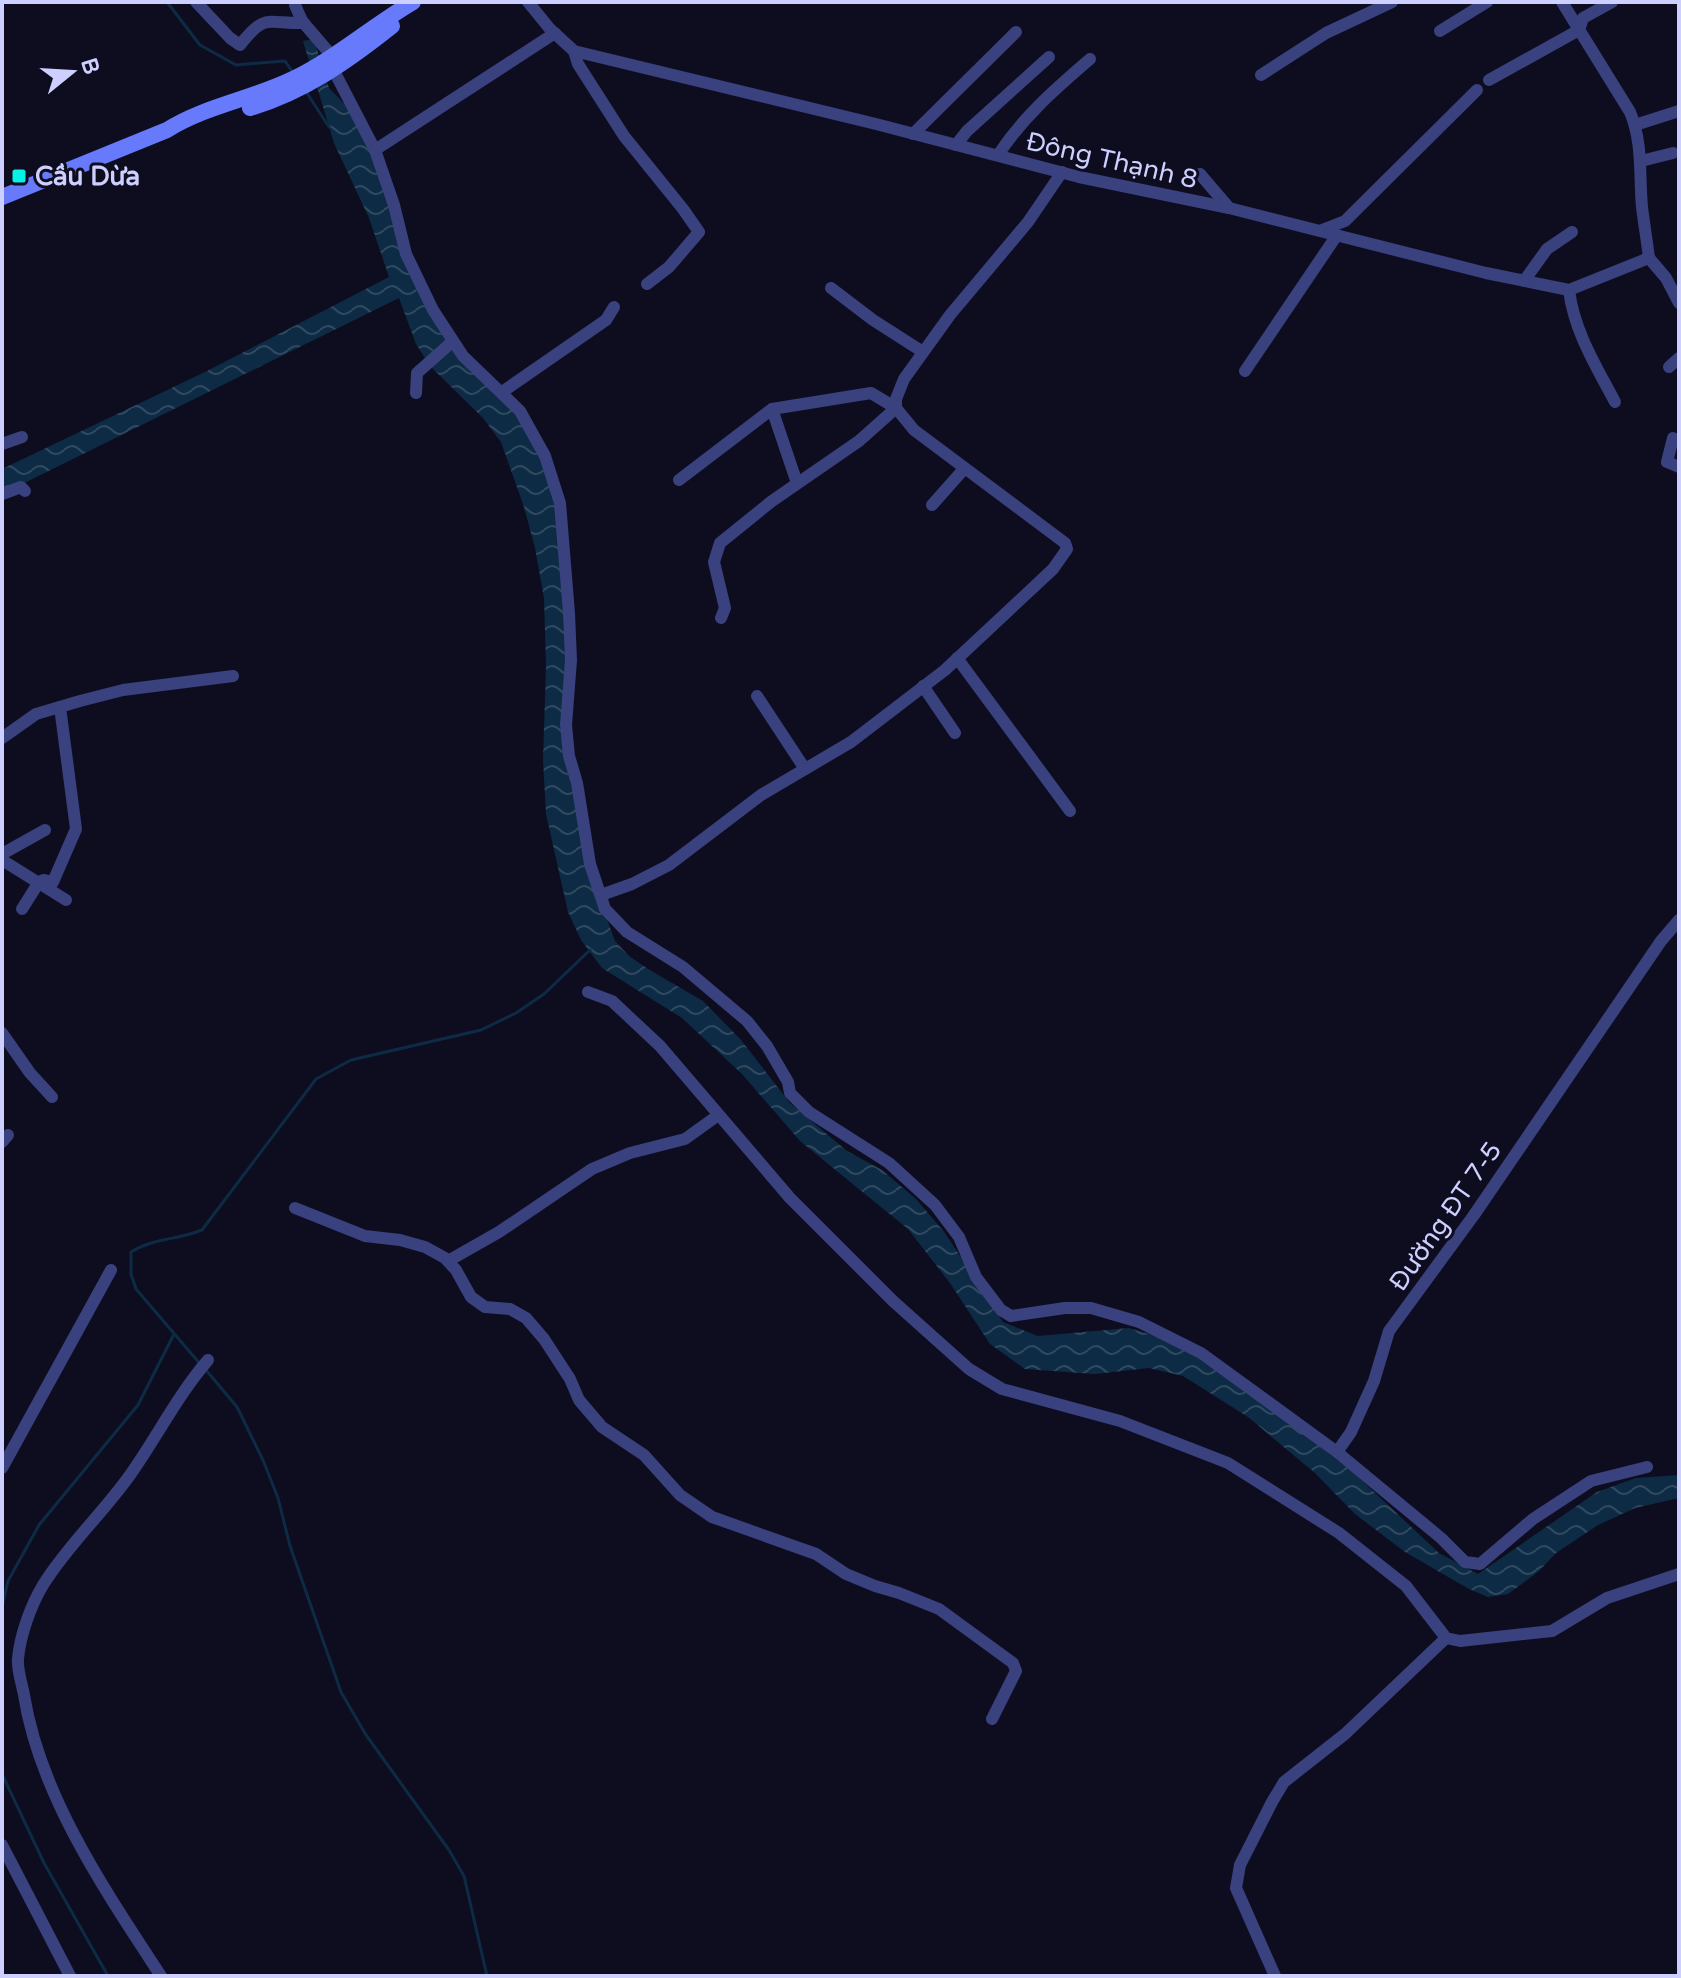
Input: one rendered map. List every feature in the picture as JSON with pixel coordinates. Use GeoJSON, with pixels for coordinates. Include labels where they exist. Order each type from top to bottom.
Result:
{"type":"FeatureCollection","features":[{"type":"Feature","properties":{"kind":"main road"},"geometry":{"type":"LineString","coordinates":[[2,197],[167,130],[186,128],[265,98],[296,78],[330,64],[412,3]]}},
{"type":"Feature","properties":{"kind":"street"},"geometry":{"type":"LineString","coordinates":[[196,2],[240,45],[259,23],[270,20],[282,24],[304,23]]}},
{"type":"Feature","properties":{"kind":"street","name":"Đông Thạnh 8"},"geometry":{"type":"LineString","coordinates":[[528,2],[574,51],[1062,172],[1229,208],[1569,290]]}},
{"type":"Feature","properties":{"kind":"street"},"geometry":{"type":"LineString","coordinates":[[1261,75],[1326,33],[1392,2]]}},
{"type":"Feature","properties":{"kind":"street"},"geometry":{"type":"LineString","coordinates":[[1440,31],[1487,2]]}},
{"type":"Feature","properties":{"kind":"street"},"geometry":{"type":"LineString","coordinates":[[1562,2],[1630,112],[1641,161],[1642,204],[1649,258],[1666,278],[1679,303]]}},
{"type":"Feature","properties":{"kind":"street"},"geometry":{"type":"LineString","coordinates":[[1489,80],[1579,30],[1583,18],[1612,2]]}},
{"type":"Feature","properties":{"kind":"street"},"geometry":{"type":"LineString","coordinates":[[295,5],[375,150],[394,205],[406,254],[433,310],[451,342],[463,356],[520,411],[545,456],[560,503],[571,660],[566,725],[569,756],[577,783],[590,864],[605,909],[627,932],[683,967],[747,1021],[767,1046],[788,1082],[790,1093],[809,1112],[889,1163],[935,1205],[959,1237],[976,1277],[1001,1310],[1011,1316],[1065,1308],[1091,1308],[1139,1322],[1176,1338],[1213,1361],[1337,1452],[1441,1538],[1465,1562],[1480,1564],[1533,1519],[1591,1481],[1647,1467]]}},
{"type":"Feature","properties":{"kind":"street"},"geometry":{"type":"LineString","coordinates":[[913,134],[1016,32]]}},
{"type":"Feature","properties":{"kind":"street"},"geometry":{"type":"LineString","coordinates":[[375,150],[555,33]]}},
{"type":"Feature","properties":{"kind":"street"},"geometry":{"type":"LineString","coordinates":[[574,51],[578,64],[624,136],[699,232],[669,267],[647,284]]}},
{"type":"Feature","properties":{"kind":"street"},"geometry":{"type":"LineString","coordinates":[[956,145],[967,131],[1049,57]]}},
{"type":"Feature","properties":{"kind":"street"},"geometry":{"type":"LineString","coordinates":[[998,155],[1040,102],[1090,59]]}},
{"type":"Feature","properties":{"kind":"street"},"geometry":{"type":"LineString","coordinates":[[1322,230],[1345,221],[1477,90]]}},
{"type":"Feature","properties":{"kind":"street"},"geometry":{"type":"LineString","coordinates":[[1635,125],[1679,111]]}},
{"type":"Feature","properties":{"kind":"street"},"geometry":{"type":"LineString","coordinates":[[1641,161],[1673,153]]}},
{"type":"Feature","properties":{"kind":"street"},"geometry":{"type":"LineString","coordinates":[[601,895],[632,884],[669,865],[761,795],[851,742],[957,658],[1053,569],[1067,549],[1065,543],[914,430],[896,408],[904,379],[950,315],[1028,222],[1062,172]]}},
{"type":"Feature","properties":{"kind":"street"},"geometry":{"type":"LineString","coordinates":[[1200,174],[1229,208]]}},
{"type":"Feature","properties":{"kind":"street"},"geometry":{"type":"LineString","coordinates":[[1524,281],[1547,249],[1572,232]]}},
{"type":"Feature","properties":{"kind":"street"},"geometry":{"type":"LineString","coordinates":[[1245,371],[1337,235]]}},
{"type":"Feature","properties":{"kind":"street"},"geometry":{"type":"LineString","coordinates":[[1615,402],[1587,351],[1572,311],[1569,290],[1649,258]]}},
{"type":"Feature","properties":{"kind":"street"},"geometry":{"type":"LineString","coordinates":[[831,288],[923,352]]}},
{"type":"Feature","properties":{"kind":"street"},"geometry":{"type":"LineString","coordinates":[[502,392],[606,320],[614,307]]}},
{"type":"Feature","properties":{"kind":"street"},"geometry":{"type":"LineString","coordinates":[[416,393],[417,373],[451,342]]}},
{"type":"Feature","properties":{"kind":"street"},"geometry":{"type":"LineString","coordinates":[[679,480],[772,409],[871,393],[896,408]]}},
{"type":"Feature","properties":{"kind":"street"},"geometry":{"type":"LineString","coordinates":[[721,618],[725,608],[714,562],[720,543],[797,483],[859,441],[896,408]]}},
{"type":"Feature","properties":{"kind":"street"},"geometry":{"type":"LineString","coordinates":[[772,409],[797,483]]}},
{"type":"Feature","properties":{"kind":"street"},"geometry":{"type":"LineString","coordinates":[[2,444],[22,437]]}},
{"type":"Feature","properties":{"kind":"street"},"geometry":{"type":"LineString","coordinates":[[1673,438],[1667,462],[1679,467]]}},
{"type":"Feature","properties":{"kind":"street"},"geometry":{"type":"LineString","coordinates":[[932,505],[964,469]]}},
{"type":"Feature","properties":{"kind":"street"},"geometry":{"type":"LineString","coordinates":[[2,494],[21,487],[25,491]]}},
{"type":"Feature","properties":{"kind":"street"},"geometry":{"type":"LineString","coordinates":[[957,658],[1070,811]]}},
{"type":"Feature","properties":{"kind":"street"},"geometry":{"type":"LineString","coordinates":[[2,738],[36,714],[123,690],[233,676]]}},
{"type":"Feature","properties":{"kind":"street"},"geometry":{"type":"LineString","coordinates":[[923,686],[955,733]]}},
{"type":"Feature","properties":{"kind":"street"},"geometry":{"type":"LineString","coordinates":[[757,696],[805,769]]}},
{"type":"Feature","properties":{"kind":"street"},"geometry":{"type":"LineString","coordinates":[[22,909],[39,882],[53,882],[76,829],[60,707]]}},
{"type":"Feature","properties":{"kind":"street"},"geometry":{"type":"LineString","coordinates":[[45,830],[2,857],[66,900]]}},
{"type":"Feature","properties":{"kind":"street","name":"Đường ĐT 7-5"},"geometry":{"type":"LineString","coordinates":[[1337,1452],[1351,1432],[1374,1381],[1389,1331],[1474,1215],[1679,920]]}},
{"type":"Feature","properties":{"kind":"street"},"geometry":{"type":"LineString","coordinates":[[588,992],[612,1001],[651,1037],[800,1209],[893,1301],[969,1369],[1002,1389],[1120,1421],[1228,1463],[1339,1533],[1395,1576],[1446,1638],[1460,1641],[1552,1631],[1607,1598],[1679,1574]]}},
{"type":"Feature","properties":{"kind":"street"},"geometry":{"type":"LineString","coordinates":[[2,1033],[30,1073],[52,1097]]}},
{"type":"Feature","properties":{"kind":"street"},"geometry":{"type":"LineString","coordinates":[[448,1261],[499,1232],[592,1169],[630,1153],[685,1139],[717,1116]]}},
{"type":"Feature","properties":{"kind":"street"},"geometry":{"type":"LineString","coordinates":[[295,1208],[365,1236],[425,1247],[448,1261],[471,1297],[485,1307],[510,1309],[526,1318],[570,1379],[579,1400],[602,1427],[644,1455],[680,1495],[712,1517],[816,1554],[846,1574],[939,1609],[1013,1663],[1016,1671],[992,1719]]}},
{"type":"Feature","properties":{"kind":"street"},"geometry":{"type":"LineString","coordinates":[[2,1468],[111,1270]]}},
{"type":"Feature","properties":{"kind":"street"},"geometry":{"type":"LineString","coordinates":[[161,1976],[96,1876],[38,1754],[27,1716],[18,1660],[26,1622],[43,1585],[130,1476],[193,1377],[208,1360]]}},
{"type":"Feature","properties":{"kind":"street"},"geometry":{"type":"LineString","coordinates":[[1275,1976],[1236,1888],[1240,1865],[1284,1782],[1345,1734],[1446,1638]]}},
{"type":"Feature","properties":{"kind":"street"},"geometry":{"type":"LineString","coordinates":[[2,1845],[70,1976]]}},
{"type":"Feature","properties":{"kind":"water"},"geometry":{"type":"Polygon","coordinates":[[[314,39],[329,88],[356,116],[437,325],[531,432],[559,510],[573,763],[598,896],[615,941],[629,956],[703,1001],[741,1040],[790,1103],[847,1151],[882,1170],[916,1199],[945,1233],[1003,1322],[1038,1336],[1129,1328],[1175,1342],[1294,1426],[1355,1474],[1439,1553],[1478,1574],[1597,1492],[1636,1478],[1679,1475],[1679,1498],[1635,1508],[1598,1525],[1556,1553],[1539,1571],[1508,1594],[1488,1597],[1405,1552],[1355,1514],[1315,1473],[1248,1417],[1183,1376],[1149,1368],[1095,1374],[1025,1369],[990,1344],[950,1283],[908,1229],[800,1141],[742,1074],[682,1018],[602,968],[581,940],[568,912],[546,814],[543,760],[546,666],[544,598],[524,507],[501,442],[483,418],[430,366],[416,344],[399,298],[2,494],[2,469],[205,372],[389,277],[369,218],[334,143],[303,41],[314,39]]]}},
{"type":"Feature","properties":{"kind":"waterway"},"geometry":{"type":"LineString","coordinates":[[167,2],[200,45],[236,65],[285,61],[294,74]]}},
{"type":"Feature","properties":{"kind":"waterway"},"geometry":{"type":"LineString","coordinates":[[305,90],[329,127]]}},
{"type":"Feature","properties":{"kind":"waterway"},"geometry":{"type":"LineString","coordinates":[[201,1365],[136,1289],[131,1274],[131,1252],[148,1244],[202,1230],[316,1079],[351,1060],[481,1030],[516,1013],[544,994],[590,950]]}},
{"type":"Feature","properties":{"kind":"waterway"},"geometry":{"type":"LineString","coordinates":[[2,1607],[8,1581],[39,1525],[138,1405],[174,1334]]}},
{"type":"Feature","properties":{"kind":"waterway"},"geometry":{"type":"LineString","coordinates":[[206,1370],[237,1407],[263,1460],[341,1692],[366,1735],[449,1850],[464,1876],[487,1976]]}},
{"type":"Feature","properties":{"kind":"waterway"},"geometry":{"type":"LineString","coordinates":[[2,1774],[44,1863],[108,1976]]}},
{"type":"Feature","properties":{"kind":"place","name":"Cầu Dừa"},"geometry":{"type":"Point","coordinates":[19,176]}}]}
